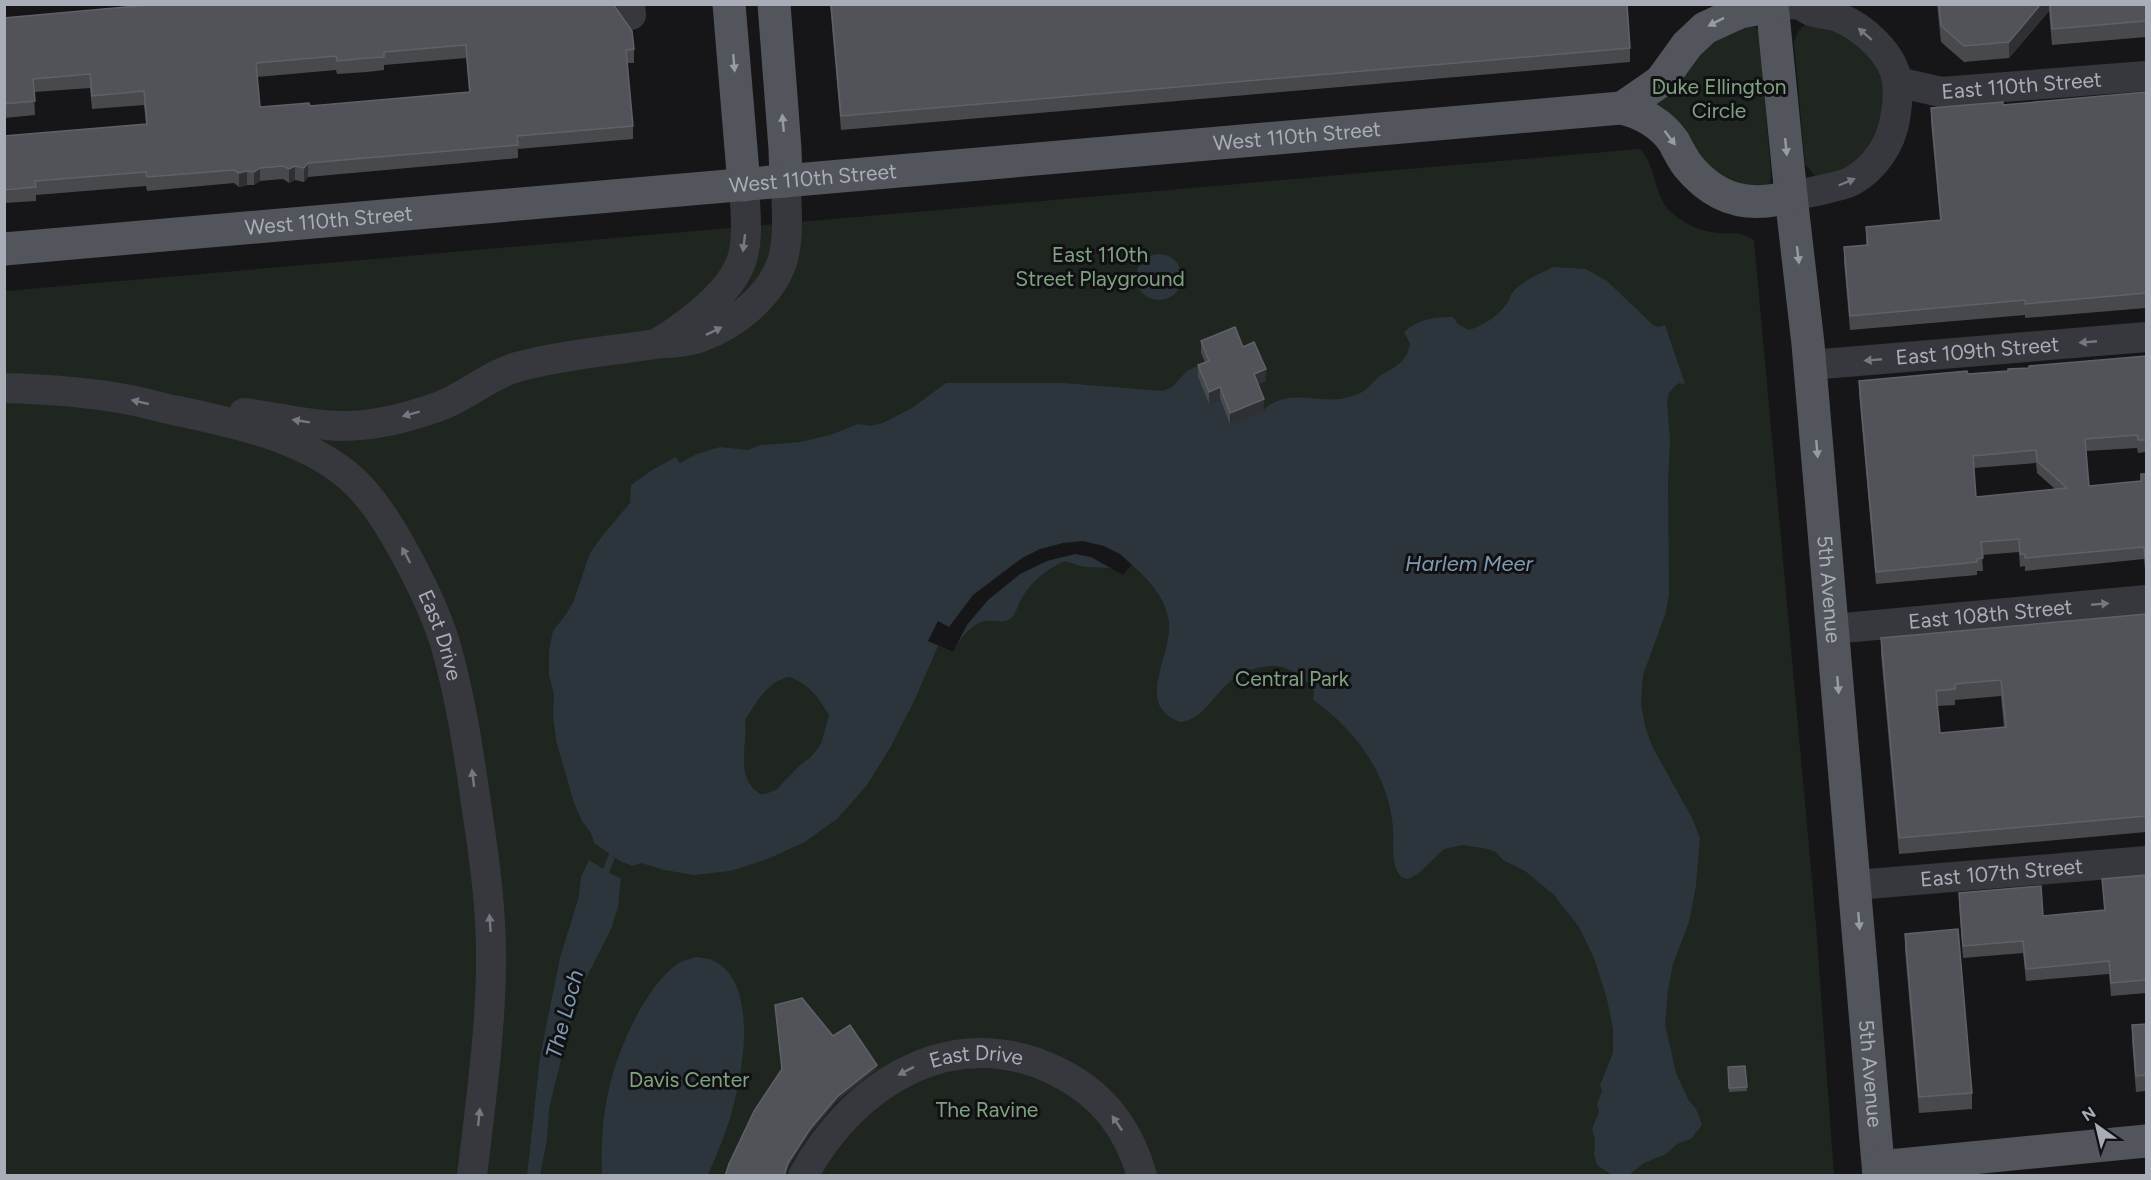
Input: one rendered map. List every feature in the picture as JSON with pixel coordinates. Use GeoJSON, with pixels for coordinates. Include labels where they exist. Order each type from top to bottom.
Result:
{"type":"FeatureCollection","features":[{"type":"Feature","properties":{"kind":"main road"},"geometry":{"type":"LineString","coordinates":[[729,4],[744,185]]}},
{"type":"Feature","properties":{"kind":"main road"},"geometry":{"type":"LineString","coordinates":[[774,4],[786,181]]}},
{"type":"Feature","properties":{"kind":"main road"},"geometry":{"type":"LineString","coordinates":[[1622,108],[1661,81],[1687,45],[1706,28],[1740,12],[1772,5]]}},
{"type":"Feature","properties":{"kind":"main road","name":"5th Avenue"},"geometry":{"type":"LineString","coordinates":[[1772,5],[1810,365],[1879,1171]]}},
{"type":"Feature","properties":{"kind":"main road"},"geometry":{"type":"LineString","coordinates":[[1622,108],[1636,111],[1664,130],[1696,175],[1719,193],[1733,199],[1762,203],[1791,196]]}},
{"type":"Feature","properties":{"kind":"main road","name":"West 110th Street"},"geometry":{"type":"LineString","coordinates":[[4,249],[1622,108]]}},
{"type":"Feature","properties":{"kind":"main road"},"geometry":{"type":"LineString","coordinates":[[1879,1171],[2146,1141]]}},
{"type":"Feature","properties":{"kind":"street"},"geometry":{"type":"LineString","coordinates":[[1772,5],[1800,5],[1850,23],[1866,34],[1881,50],[1889,61],[1897,82],[1896,111],[1891,136],[1870,167],[1851,181],[1791,196]]}},
{"type":"Feature","properties":{"kind":"street","name":"East 110th Street"},"geometry":{"type":"LineString","coordinates":[[1897,82],[1941,92],[2146,76]]}},
{"type":"Feature","properties":{"kind":"street"},"geometry":{"type":"LineString","coordinates":[[178,411],[211,410],[324,424],[359,425],[418,412],[460,397],[495,376],[516,368],[699,338],[720,329],[740,316],[765,291],[782,262],[786,181]]}},
{"type":"Feature","properties":{"kind":"street"},"geometry":{"type":"LineString","coordinates":[[658,344],[699,313],[727,285],[736,272],[742,260],[746,238],[744,185]]}},
{"type":"Feature","properties":{"kind":"street","name":"East 109th Street"},"geometry":{"type":"LineString","coordinates":[[1810,365],[2146,337]]}},
{"type":"Feature","properties":{"kind":"street","name":"East Drive"},"geometry":{"type":"LineString","coordinates":[[4,388],[104,396],[178,411],[276,438],[316,454],[346,474],[365,492],[398,542],[414,571],[444,641],[470,752],[481,836],[490,927],[490,1002],[472,1176]]}},
{"type":"Feature","properties":{"kind":"street","name":"East 108th Street"},"geometry":{"type":"LineString","coordinates":[[1833,628],[2146,600]]}},
{"type":"Feature","properties":{"kind":"street","name":"East 107th Street"},"geometry":{"type":"LineString","coordinates":[[1856,885],[2146,861]]}},
{"type":"Feature","properties":{"kind":"street","name":"East Drive"},"geometry":{"type":"LineString","coordinates":[[803,1176],[825,1140],[840,1123],[873,1091],[890,1079],[940,1058],[972,1053],[993,1053],[1049,1067],[1096,1096],[1109,1110],[1126,1136],[1142,1176]]}},
{"type":"Feature","properties":{"kind":"green space","name":"Duke Ellington Circle"},"geometry":{"type":"Polygon","coordinates":[[[1806,24],[1848,31],[1883,75],[1887,113],[1863,163],[1819,177],[1814,175],[1805,164],[1794,42],[1799,30],[1806,24]]]}},
{"type":"Feature","properties":{"kind":"green space","name":"Duke Ellington Circle"},"geometry":{"type":"Polygon","coordinates":[[[1754,26],[1759,31],[1771,173],[1770,188],[1766,190],[1715,177],[1654,107],[1704,47],[1734,29],[1754,26]]]}},
{"type":"Feature","properties":{"kind":"green space","name":"Central Park"},"geometry":{"type":"Polygon","coordinates":[[[1639,149],[1648,161],[1664,203],[1674,215],[1699,229],[1741,234],[1754,240],[1816,925],[1834,1175],[5,1175],[5,291],[1639,149]]]}},
{"type":"Feature","properties":{"kind":"water"},"geometry":{"type":"Polygon","coordinates":[[[1159,254],[1175,261],[1182,277],[1175,293],[1159,300],[1143,293],[1136,277],[1143,261],[1159,254]]]}},
{"type":"Feature","properties":{"kind":"water","name":"Harlem Meer"},"geometry":{"type":"Polygon","coordinates":[[[1553,267],[1586,269],[1607,281],[1653,325],[1658,327],[1665,325],[1685,384],[1679,383],[1674,387],[1669,393],[1667,402],[1670,440],[1669,595],[1665,615],[1643,675],[1641,704],[1652,746],[1692,818],[1700,838],[1696,885],[1689,922],[1673,964],[1665,1024],[1676,1073],[1702,1125],[1691,1139],[1677,1144],[1666,1154],[1644,1163],[1629,1175],[1612,1175],[1597,1165],[1592,1129],[1599,1112],[1597,1104],[1602,1091],[1600,1085],[1613,1053],[1613,1029],[1607,999],[1594,958],[1579,927],[1554,895],[1525,871],[1488,849],[1463,845],[1444,849],[1418,874],[1408,879],[1401,877],[1394,860],[1390,808],[1377,772],[1356,739],[1313,700],[1314,691],[1294,672],[1274,666],[1248,671],[1236,677],[1192,719],[1181,722],[1167,715],[1159,705],[1157,693],[1168,636],[1167,614],[1156,591],[1132,565],[1123,575],[1113,568],[1084,567],[1065,561],[1036,580],[1027,590],[1009,620],[981,622],[964,635],[953,652],[938,646],[890,748],[867,785],[837,819],[803,843],[765,860],[730,871],[694,875],[641,863],[632,866],[620,861],[594,843],[574,803],[556,740],[553,716],[554,695],[549,675],[549,651],[553,631],[573,603],[590,553],[630,503],[631,485],[652,470],[676,457],[680,463],[697,454],[720,447],[748,450],[761,445],[801,442],[830,435],[858,424],[870,426],[883,423],[912,408],[946,383],[1063,383],[1163,391],[1172,387],[1187,371],[1204,363],[1208,372],[1198,377],[1209,404],[1220,400],[1230,425],[1265,411],[1264,409],[1274,402],[1285,399],[1295,397],[1338,399],[1356,395],[1404,359],[1410,344],[1404,332],[1415,324],[1453,317],[1458,324],[1469,330],[1475,328],[1497,315],[1512,293],[1522,284],[1553,267]],[[790,677],[769,687],[745,720],[744,760],[747,779],[760,794],[776,790],[811,757],[821,744],[829,715],[813,692],[790,677]]]}},
{"type":"Feature","properties":{"kind":"water"},"geometry":{"type":"Polygon","coordinates":[[[589,860],[621,878],[618,907],[611,929],[577,996],[549,1108],[547,1140],[540,1175],[527,1176],[540,1057],[560,958],[579,896],[581,877],[589,860]]]}},
{"type":"Feature","properties":{"kind":"water"},"geometry":{"type":"Polygon","coordinates":[[[696,957],[712,960],[728,972],[737,989],[744,1030],[736,1094],[727,1127],[708,1175],[602,1175],[602,1132],[607,1100],[613,1074],[626,1038],[644,1002],[655,986],[679,963],[696,957]]]}},
{"type":"Feature","properties":{"kind":"pier"},"geometry":{"type":"Polygon","coordinates":[[[1083,541],[1104,546],[1120,554],[1132,565],[1123,575],[1091,557],[1075,554],[1047,561],[1020,574],[988,600],[967,625],[953,652],[928,641],[938,621],[949,627],[973,595],[1022,558],[1040,549],[1083,541]]]}},
{"type":"Feature","properties":{"kind":"building"},"geometry":{"type":"Polygon","coordinates":[[[159,4],[613,4],[632,31],[634,49],[626,50],[633,126],[517,136],[518,145],[308,163],[304,168],[295,166],[289,169],[283,166],[260,168],[254,172],[239,173],[234,170],[147,177],[146,172],[35,181],[36,187],[4,190],[4,136],[147,124],[144,91],[92,96],[90,74],[33,79],[35,101],[4,104],[4,18],[159,4]],[[466,45],[384,52],[384,57],[337,61],[336,56],[256,63],[260,107],[309,103],[310,106],[470,92],[466,45]]]}},
{"type":"Feature","properties":{"kind":"building"},"geometry":{"type":"Polygon","coordinates":[[[831,4],[1627,4],[1630,48],[841,116],[831,4]]]}},
{"type":"Feature","properties":{"kind":"building"},"geometry":{"type":"Polygon","coordinates":[[[1939,4],[2041,4],[2009,42],[1964,46],[1941,26],[1939,4]]]}},
{"type":"Feature","properties":{"kind":"building"},"geometry":{"type":"Polygon","coordinates":[[[2050,4],[2146,4],[2146,21],[2052,29],[2050,4]]]}},
{"type":"Feature","properties":{"kind":"building"},"geometry":{"type":"Polygon","coordinates":[[[2146,92],[2146,293],[2025,304],[2025,300],[1850,316],[1844,247],[1868,245],[1866,227],[1941,220],[1931,108],[2003,102],[2003,105],[2146,92]]]}},
{"type":"Feature","properties":{"kind":"building"},"geometry":{"type":"Polygon","coordinates":[[[1235,327],[1243,347],[1254,342],[1266,369],[1254,374],[1264,399],[1230,413],[1220,387],[1209,392],[1198,365],[1209,361],[1201,341],[1235,327]]]}},
{"type":"Feature","properties":{"kind":"building"},"geometry":{"type":"Polygon","coordinates":[[[2146,356],[2146,440],[2138,440],[2137,435],[2085,439],[2089,486],[2141,481],[2141,474],[2146,474],[2146,558],[2144,547],[2025,558],[2025,554],[2020,554],[2019,539],[1981,542],[1983,558],[1977,559],[1977,562],[1876,572],[1859,381],[1967,371],[1968,374],[2008,371],[2008,369],[2029,368],[2029,366],[2146,356]],[[2036,450],[1973,456],[1976,497],[2067,488],[2037,461],[2036,450]]]}},
{"type":"Feature","properties":{"kind":"building"},"geometry":{"type":"Polygon","coordinates":[[[2146,614],[2146,816],[1899,838],[1881,638],[2146,614]],[[2001,680],[1955,684],[1955,689],[1936,691],[1940,733],[2006,727],[2001,680]]]}},
{"type":"Feature","properties":{"kind":"building"},"geometry":{"type":"Polygon","coordinates":[[[2146,875],[2146,980],[2111,983],[2109,961],[2026,969],[2023,941],[1963,946],[1959,893],[2041,886],[2043,916],[2105,910],[2102,879],[2146,875]]]}},
{"type":"Feature","properties":{"kind":"building"},"geometry":{"type":"Polygon","coordinates":[[[1958,929],[1972,1093],[1919,1097],[1905,934],[1958,929]]]}},
{"type":"Feature","properties":{"kind":"building","name":"Davis Center"},"geometry":{"type":"Polygon","coordinates":[[[802,998],[833,1036],[850,1025],[877,1065],[837,1097],[810,1129],[788,1163],[784,1176],[725,1176],[754,1111],[782,1069],[775,1005],[802,998]]]}},
{"type":"Feature","properties":{"kind":"building"},"geometry":{"type":"Polygon","coordinates":[[[2146,1024],[2146,1075],[2136,1076],[2132,1025],[2146,1024]]]}},
{"type":"Feature","properties":{"kind":"building"},"geometry":{"type":"Polygon","coordinates":[[[1745,1066],[1747,1087],[1729,1088],[1728,1067],[1745,1066]]]}},
{"type":"Feature","properties":{"kind":"waterway","name":"The Loch"},"geometry":{"type":"LineString","coordinates":[[603,879],[612,856]]}},
{"type":"Feature","properties":{"kind":"park label","name":"East 110th Street Playground"},"geometry":{"type":"Point","coordinates":[1100,267]}},
{"type":"Feature","properties":{"kind":"park label","name":"The Ravine"},"geometry":{"type":"Point","coordinates":[987,1110]}}]}
